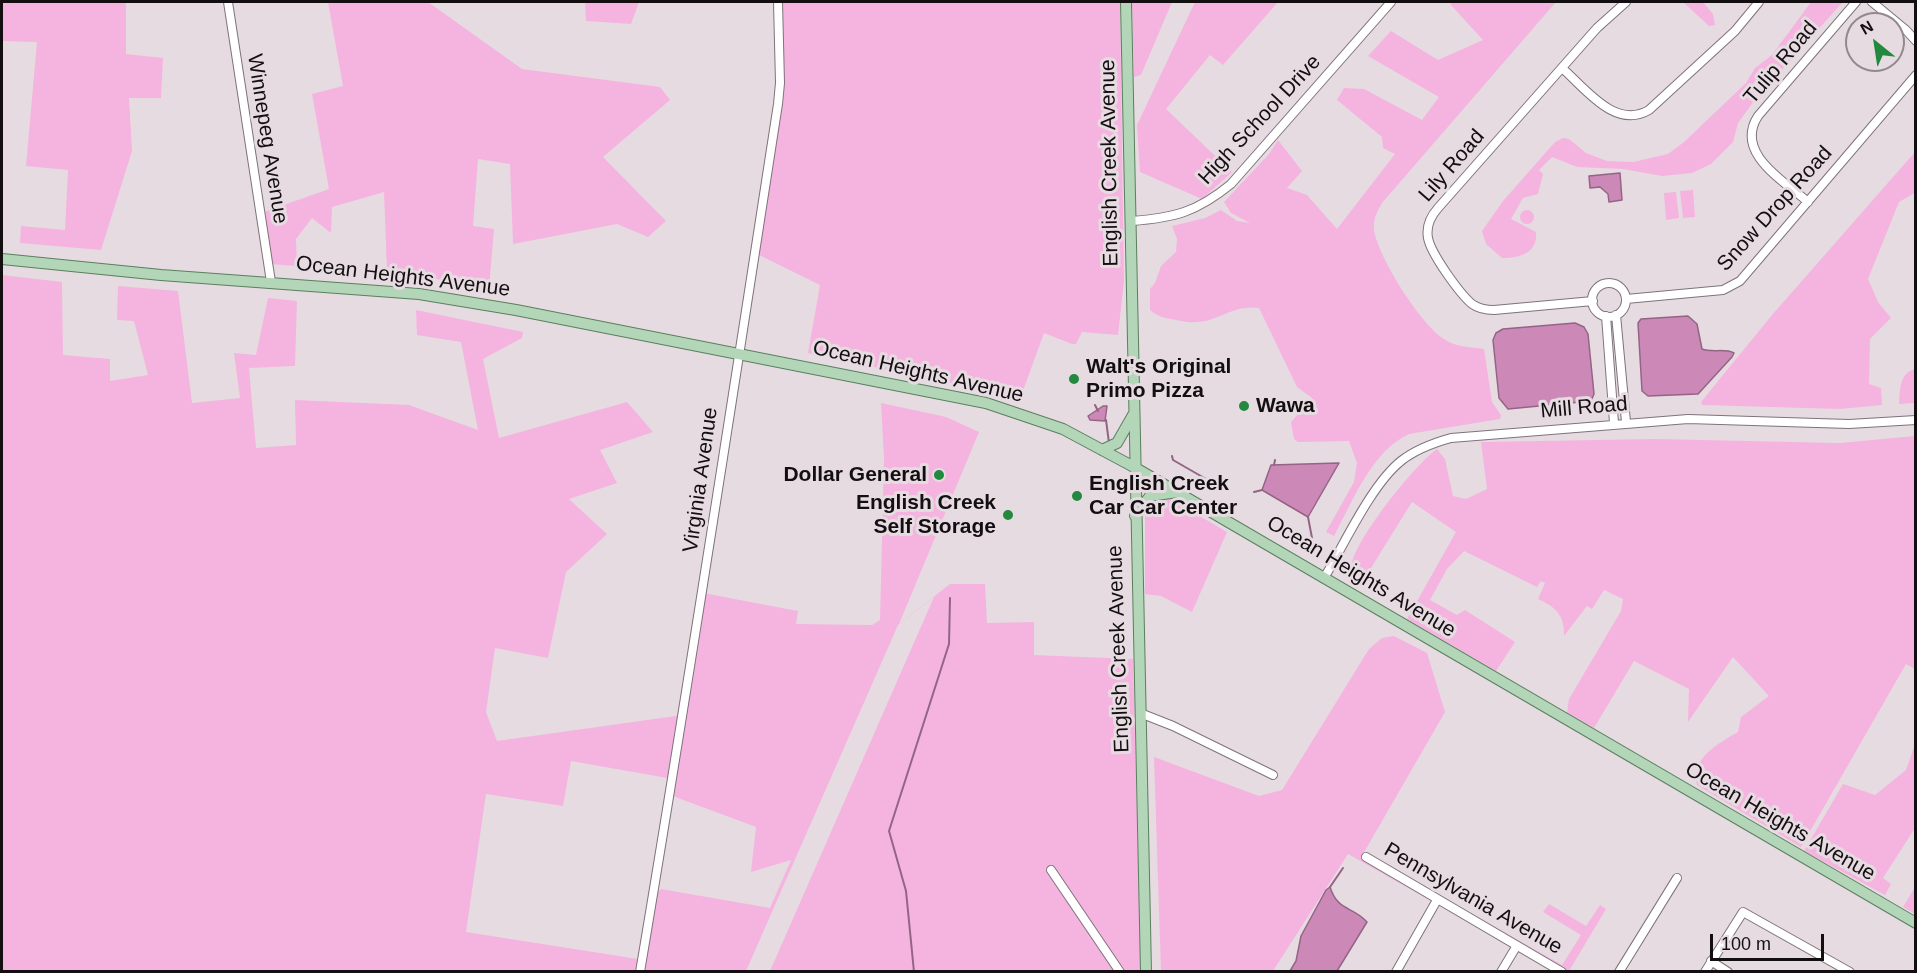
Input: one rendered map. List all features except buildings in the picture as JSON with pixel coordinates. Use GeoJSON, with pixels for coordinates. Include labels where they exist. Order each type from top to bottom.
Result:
{"type":"FeatureCollection","features":[{"type":"Feature","properties":{"kind":"main road","name":"English Creek Avenue"},"geometry":{"type":"LineString","coordinates":[[1126,2],[1146,972]]}},
{"type":"Feature","properties":{"kind":"main road","name":"Ocean Heights Avenue"},"geometry":{"type":"LineString","coordinates":[[2,259],[419,294],[737,352],[986,403],[1056,427],[1134,467],[1916,923]]}},
{"type":"Feature","properties":{"kind":"main road"},"geometry":{"type":"LineString","coordinates":[[1102,450],[1110,449],[1117,443],[1134,415]]}},
{"type":"Feature","properties":{"kind":"main road"},"geometry":{"type":"LineString","coordinates":[[1135,516],[1150,496],[1176,492]]}},
{"type":"Feature","properties":{"kind":"street","name":"Winnepeg Avenue"},"geometry":{"type":"LineString","coordinates":[[228,2],[271,282]]}},
{"type":"Feature","properties":{"kind":"street","name":"Virginia Avenue"},"geometry":{"type":"LineString","coordinates":[[640,967],[700,606],[737,352],[780,83],[778,2]]}},
{"type":"Feature","properties":{"kind":"street","name":"High School Drive"},"geometry":{"type":"LineString","coordinates":[[1131,221],[1182,215],[1196,209],[1225,189],[1391,2]]}},
{"type":"Feature","properties":{"kind":"street","name":"Lily Road"},"geometry":{"type":"LineString","coordinates":[[1593,302],[1494,310],[1479,308],[1464,295],[1434,252],[1428,238],[1428,226],[1434,213],[1597,28],[1626,2]]}},
{"type":"Feature","properties":{"kind":"street"},"geometry":{"type":"LineString","coordinates":[[1562,68],[1613,112],[1630,117],[1639,115],[1649,110],[1736,31],[1759,2]]}},
{"type":"Feature","properties":{"kind":"street","name":"Tulip Road"},"geometry":{"type":"LineString","coordinates":[[1808,202],[1757,156],[1752,145],[1751,131],[1758,116],[1856,2]]}},
{"type":"Feature","properties":{"kind":"street"},"geometry":{"type":"LineString","coordinates":[[1872,2],[1916,41]]}},
{"type":"Feature","properties":{"kind":"street","name":"Snow Drop Road"},"geometry":{"type":"LineString","coordinates":[[1626,299],[1723,290],[1744,277],[1916,75]]}},
{"type":"Feature","properties":{"kind":"street"},"geometry":{"type":"LineString","coordinates":[[1608,283],[1618,286],[1626,299],[1623,309],[1616,315],[1606,316],[1597,311],[1593,302],[1595,291],[1608,283]]}},
{"type":"Feature","properties":{"kind":"street"},"geometry":{"type":"LineString","coordinates":[[1616,315],[1626,422]]}},
{"type":"Feature","properties":{"kind":"street"},"geometry":{"type":"LineString","coordinates":[[1606,316],[1614,423]]}},
{"type":"Feature","properties":{"kind":"street","name":"Mill Road"},"geometry":{"type":"LineString","coordinates":[[1324,578],[1389,473],[1400,462],[1429,445],[1460,437],[1626,422],[1719,418],[1850,424],[1916,420]]}},
{"type":"Feature","properties":{"kind":"street"},"geometry":{"type":"LineString","coordinates":[[1140,713],[1173,726],[1273,775]]}},
{"type":"Feature","properties":{"kind":"street","name":"Pennsylvania Avenue"},"geometry":{"type":"LineString","coordinates":[[1366,857],[1562,972]]}},
{"type":"Feature","properties":{"kind":"street"},"geometry":{"type":"LineString","coordinates":[[1051,870],[1120,972]]}},
{"type":"Feature","properties":{"kind":"street"},"geometry":{"type":"LineString","coordinates":[[1619,972],[1677,878]]}},
{"type":"Feature","properties":{"kind":"street"},"geometry":{"type":"LineString","coordinates":[[1396,972],[1437,900]]}},
{"type":"Feature","properties":{"kind":"street"},"geometry":{"type":"LineString","coordinates":[[1705,972],[1743,912],[1850,972]]}},
{"type":"Feature","properties":{"kind":"street"},"geometry":{"type":"LineString","coordinates":[[1501,972],[1516,946]]}},
{"type":"Feature","properties":{"kind":"street"},"geometry":{"type":"LineString","coordinates":[[1711,961],[1728,972]]}},
{"type":"Feature","properties":{"kind":"shaded area"},"geometry":{"type":"Polygon","coordinates":[[[2,2],[126,2],[126,54],[163,58],[161,98],[129,98],[132,151],[101,250],[20,243],[21,226],[65,230],[68,170],[26,166],[37,42],[2,41],[2,2]]]}},
{"type":"Feature","properties":{"kind":"shaded area"},"geometry":{"type":"Polygon","coordinates":[[[328,2],[428,2],[522,69],[660,87],[670,100],[603,157],[666,221],[648,237],[617,224],[513,244],[510,164],[478,159],[473,226],[494,229],[489,289],[421,276],[387,273],[384,192],[332,207],[331,233],[312,218],[296,239],[297,266],[269,264],[261,213],[329,189],[312,94],[343,86],[328,2]]]}},
{"type":"Feature","properties":{"kind":"shaded area"},"geometry":{"type":"Polygon","coordinates":[[[585,2],[639,2],[631,24],[586,21],[585,2]]]}},
{"type":"Feature","properties":{"kind":"shaded area"},"geometry":{"type":"Polygon","coordinates":[[[778,2],[1120,2],[1124,281],[1118,335],[1082,332],[1076,344],[1072,344],[1044,333],[1024,388],[1019,394],[1012,396],[808,353],[820,285],[755,253],[779,84],[778,2]]]}},
{"type":"Feature","properties":{"kind":"shaded area"},"geometry":{"type":"Polygon","coordinates":[[[1132,2],[1172,2],[1141,75],[1134,77],[1132,2]]]}},
{"type":"Feature","properties":{"kind":"shaded area"},"geometry":{"type":"Polygon","coordinates":[[[1195,2],[1278,2],[1223,65],[1210,55],[1166,109],[1232,172],[1202,199],[1140,172],[1137,125],[1195,2]]]}},
{"type":"Feature","properties":{"kind":"shaded area"},"geometry":{"type":"Polygon","coordinates":[[[1452,2],[1556,2],[1382,203],[1375,219],[1374,230],[1377,242],[1392,273],[1424,320],[1444,339],[1453,344],[1484,349],[1492,402],[1501,415],[1500,419],[1409,434],[1396,442],[1384,453],[1364,479],[1334,536],[1326,532],[1354,482],[1357,463],[1349,441],[1298,442],[1294,439],[1291,422],[1312,398],[1297,387],[1259,308],[1238,309],[1203,321],[1181,321],[1161,317],[1150,310],[1150,289],[1155,283],[1161,266],[1176,252],[1177,239],[1172,226],[1205,218],[1221,210],[1237,221],[1250,223],[1231,213],[1224,202],[1269,154],[1278,140],[1302,171],[1287,188],[1307,195],[1337,229],[1395,154],[1383,148],[1382,137],[1337,100],[1344,88],[1364,89],[1422,120],[1439,97],[1368,56],[1391,31],[1438,60],[1483,40],[1450,4],[1452,2]]]}},
{"type":"Feature","properties":{"kind":"shaded area"},"geometry":{"type":"Polygon","coordinates":[[[1683,2],[1703,2],[1713,14],[1715,25],[1709,26],[1683,2]]]}},
{"type":"Feature","properties":{"kind":"shaded area"},"geometry":{"type":"Polygon","coordinates":[[[1811,2],[1843,2],[1757,97],[1738,123],[1733,142],[1711,164],[1692,173],[1662,176],[1623,169],[1577,167],[1552,157],[1539,170],[1543,174],[1538,194],[1523,198],[1511,219],[1536,232],[1536,239],[1531,249],[1515,257],[1502,258],[1486,244],[1482,231],[1503,201],[1555,142],[1563,138],[1569,139],[1586,153],[1607,161],[1633,162],[1668,154],[1684,142],[1746,83],[1755,68],[1772,55],[1811,2]]]}},
{"type":"Feature","properties":{"kind":"shaded area"},"geometry":{"type":"Polygon","coordinates":[[[1915,152],[1915,193],[1899,202],[1868,279],[1878,302],[1891,318],[1870,339],[1869,384],[1881,388],[1882,405],[1840,409],[1702,405],[1701,402],[1772,315],[1915,152]]]}},
{"type":"Feature","properties":{"kind":"shaded area"},"geometry":{"type":"Polygon","coordinates":[[[1620,173],[1622,200],[1609,202],[1608,194],[1600,187],[1590,188],[1589,176],[1620,173]]]}},
{"type":"Feature","properties":{"kind":"shaded area"},"geometry":{"type":"Polygon","coordinates":[[[1693,190],[1695,217],[1683,218],[1680,191],[1693,190]]]}},
{"type":"Feature","properties":{"kind":"shaded area"},"geometry":{"type":"Polygon","coordinates":[[[1676,192],[1679,218],[1666,220],[1664,193],[1676,192]]]}},
{"type":"Feature","properties":{"kind":"shaded area"},"geometry":{"type":"Polygon","coordinates":[[[1527,210],[1532,212],[1534,217],[1532,222],[1527,224],[1522,222],[1520,217],[1522,212],[1527,210]]]}},
{"type":"Feature","properties":{"kind":"shaded area"},"geometry":{"type":"Polygon","coordinates":[[[2,275],[62,282],[63,355],[110,359],[110,381],[148,375],[134,321],[117,320],[118,286],[178,291],[192,403],[240,398],[234,353],[256,355],[268,298],[297,301],[295,366],[249,368],[256,448],[296,445],[295,400],[409,405],[478,430],[461,342],[417,335],[416,310],[523,332],[522,338],[483,359],[499,438],[627,402],[653,432],[600,450],[617,483],[569,499],[607,534],[566,572],[548,658],[495,648],[486,712],[497,741],[683,715],[703,593],[798,611],[796,624],[872,625],[880,620],[884,459],[881,403],[946,417],[979,432],[899,624],[950,584],[985,584],[987,623],[1034,622],[1034,655],[1133,659],[1141,971],[770,971],[934,597],[898,625],[746,971],[2,972],[2,275]],[[571,761],[563,806],[486,794],[466,932],[644,960],[654,896],[661,889],[770,908],[791,860],[751,872],[756,827],[670,795],[673,779],[571,761]]]}},
{"type":"Feature","properties":{"kind":"shaded area"},"geometry":{"type":"Polygon","coordinates":[[[1688,316],[1697,324],[1702,349],[1734,353],[1732,357],[1698,394],[1648,396],[1642,391],[1638,323],[1641,319],[1688,316]]]}},
{"type":"Feature","properties":{"kind":"shaded area"},"geometry":{"type":"Polygon","coordinates":[[[1575,323],[1584,327],[1588,334],[1594,394],[1591,401],[1508,409],[1499,398],[1493,340],[1496,333],[1503,329],[1575,323]]]}},
{"type":"Feature","properties":{"kind":"shaded area"},"geometry":{"type":"Polygon","coordinates":[[[1915,369],[1915,403],[1899,404],[1903,378],[1915,369]]]}},
{"type":"Feature","properties":{"kind":"shaded area"},"geometry":{"type":"Polygon","coordinates":[[[1103,406],[1107,406],[1105,421],[1090,420],[1088,416],[1103,406]]]}},
{"type":"Feature","properties":{"kind":"shaded area"},"geometry":{"type":"Polygon","coordinates":[[[1915,436],[1915,669],[1906,664],[1801,847],[1697,785],[1696,775],[1702,759],[1715,746],[1738,732],[1741,717],[1769,696],[1733,657],[1688,722],[1689,689],[1634,661],[1594,728],[1567,713],[1569,699],[1621,611],[1623,599],[1604,590],[1592,609],[1587,606],[1564,636],[1563,623],[1558,613],[1550,605],[1538,599],[1545,583],[1541,581],[1537,587],[1464,551],[1447,569],[1430,600],[1457,615],[1465,610],[1515,642],[1496,671],[1407,619],[1456,532],[1412,502],[1361,584],[1352,574],[1354,558],[1372,524],[1400,487],[1437,449],[1445,459],[1453,496],[1466,499],[1487,489],[1481,442],[1655,439],[1840,443],[1915,436]]]}},
{"type":"Feature","properties":{"kind":"shaded area"},"geometry":{"type":"Polygon","coordinates":[[[1339,463],[1308,517],[1262,490],[1271,465],[1339,463]]]}},
{"type":"Feature","properties":{"kind":"shaded area"},"geometry":{"type":"Polygon","coordinates":[[[1167,497],[1227,532],[1192,612],[1161,596],[1145,594],[1145,510],[1151,501],[1167,497]]]}},
{"type":"Feature","properties":{"kind":"shaded area"},"geometry":{"type":"Polygon","coordinates":[[[1394,636],[1427,653],[1445,712],[1363,854],[1437,900],[1488,923],[1562,965],[1581,935],[1543,912],[1549,904],[1586,926],[1600,905],[1606,909],[1569,971],[1556,971],[1348,854],[1273,971],[1161,971],[1154,757],[1259,796],[1282,790],[1369,649],[1382,638],[1394,636]]]}},
{"type":"Feature","properties":{"kind":"shaded area"},"geometry":{"type":"Polygon","coordinates":[[[1915,744],[1915,828],[1883,878],[1891,884],[1885,895],[1804,851],[1843,784],[1875,795],[1906,770],[1915,744]]]}},
{"type":"Feature","properties":{"kind":"shaded area"},"geometry":{"type":"Polygon","coordinates":[[[1330,887],[1337,901],[1367,922],[1337,971],[1290,971],[1296,961],[1301,936],[1326,890],[1330,887]]]}},
{"type":"Feature","properties":{"kind":"shaded area"},"geometry":{"type":"Polygon","coordinates":[[[1915,887],[1915,914],[1903,907],[1915,887]]]}},
{"type":"Feature","properties":{"kind":"waterway"},"geometry":{"type":"LineString","coordinates":[[1095,405],[1098,411]]}},
{"type":"Feature","properties":{"kind":"waterway"},"geometry":{"type":"LineString","coordinates":[[1106,420],[1109,443]]}},
{"type":"Feature","properties":{"kind":"waterway"},"geometry":{"type":"LineString","coordinates":[[1172,456],[1173,460],[1220,487]]}},
{"type":"Feature","properties":{"kind":"waterway"},"geometry":{"type":"LineString","coordinates":[[1274,465],[1275,460]]}},
{"type":"Feature","properties":{"kind":"waterway"},"geometry":{"type":"LineString","coordinates":[[1254,492],[1262,490]]}},
{"type":"Feature","properties":{"kind":"waterway"},"geometry":{"type":"LineString","coordinates":[[1308,517],[1312,538]]}},
{"type":"Feature","properties":{"kind":"waterway"},"geometry":{"type":"LineString","coordinates":[[914,972],[906,891],[889,831],[949,644],[950,598]]}},
{"type":"Feature","properties":{"kind":"waterway"},"geometry":{"type":"LineString","coordinates":[[1330,887],[1343,868]]}},
{"type":"Feature","properties":{"kind":"place","name":"Walt's Original Primo Pizza"},"geometry":{"type":"Point","coordinates":[1074,379]}},
{"type":"Feature","properties":{"kind":"place","name":"Wawa"},"geometry":{"type":"Point","coordinates":[1244,406]}},
{"type":"Feature","properties":{"kind":"place","name":"Dollar General"},"geometry":{"type":"Point","coordinates":[939,475]}},
{"type":"Feature","properties":{"kind":"place","name":"English Creek Car Car Center"},"geometry":{"type":"Point","coordinates":[1077,496]}},
{"type":"Feature","properties":{"kind":"place","name":"English Creek Self Storage"},"geometry":{"type":"Point","coordinates":[1008,515]}}]}
